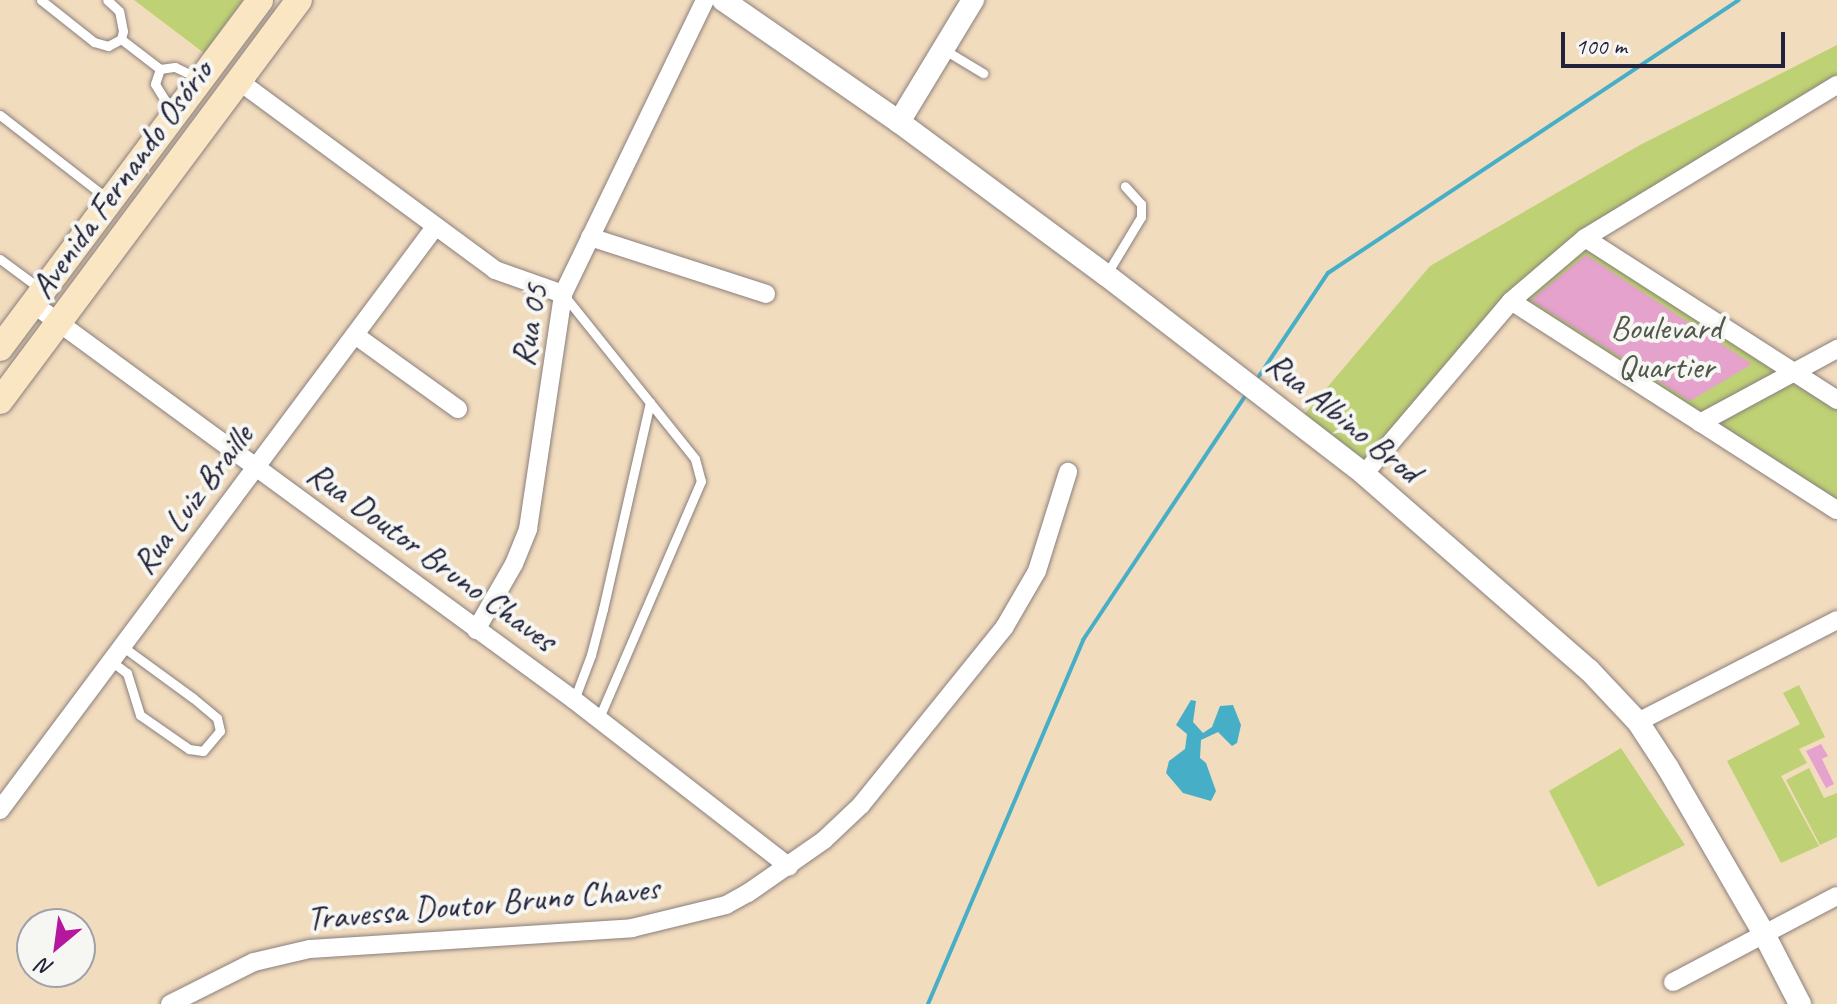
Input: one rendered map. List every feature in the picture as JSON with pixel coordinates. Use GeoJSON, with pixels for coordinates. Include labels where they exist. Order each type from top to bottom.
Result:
{"type":"FeatureCollection","features":[{"type":"Feature","properties":{"kind":"main road","name":"Avenida Fernando Osório"},"geometry":{"type":"LineString","coordinates":[[0,348],[260,0]]}},
{"type":"Feature","properties":{"kind":"main road","name":"Avenida Fernando Osório"},"geometry":{"type":"LineString","coordinates":[[0,401],[299,0]]}},
{"type":"Feature","properties":{"kind":"street","name":"Rua 05"},"geometry":{"type":"LineString","coordinates":[[476,630],[514,564],[528,529],[563,294],[705,0]]}},
{"type":"Feature","properties":{"kind":"street","name":"Rua Albino Brod"},"geometry":{"type":"LineString","coordinates":[[723,0],[899,122],[1106,275],[1364,474],[1567,650],[1638,722],[1763,932],[1800,1004]]}},
{"type":"Feature","properties":{"kind":"street"},"geometry":{"type":"LineString","coordinates":[[899,122],[973,0]]}},
{"type":"Feature","properties":{"kind":"street"},"geometry":{"type":"LineString","coordinates":[[239,81],[495,270],[563,294]]}},
{"type":"Feature","properties":{"kind":"street"},"geometry":{"type":"LineString","coordinates":[[1364,474],[1511,301],[1585,238],[1837,85]]}},
{"type":"Feature","properties":{"kind":"street","name":"Rua Luiz Braille"},"geometry":{"type":"LineString","coordinates":[[0,810],[435,227]]}},
{"type":"Feature","properties":{"kind":"street"},"geometry":{"type":"LineString","coordinates":[[590,237],[766,294]]}},
{"type":"Feature","properties":{"kind":"street"},"geometry":{"type":"LineString","coordinates":[[1585,238],[1837,400]]}},
{"type":"Feature","properties":{"kind":"street","name":"Rua Doutor Bruno Chaves"},"geometry":{"type":"LineString","coordinates":[[37,297],[61,321],[256,468],[599,718],[789,867]]}},
{"type":"Feature","properties":{"kind":"street"},"geometry":{"type":"LineString","coordinates":[[1511,301],[1837,510]]}},
{"type":"Feature","properties":{"kind":"street"},"geometry":{"type":"LineString","coordinates":[[355,335],[458,409]]}},
{"type":"Feature","properties":{"kind":"street"},"geometry":{"type":"LineString","coordinates":[[1700,423],[1791,371],[1837,349]]}},
{"type":"Feature","properties":{"kind":"street","name":"Travessa Doutor Bruno Chaves"},"geometry":{"type":"LineString","coordinates":[[170,1004],[254,962],[310,949],[632,928],[726,905],[789,867],[861,805],[1004,628],[1037,571],[1068,472]]}},
{"type":"Feature","properties":{"kind":"street"},"geometry":{"type":"LineString","coordinates":[[1638,722],[1837,620]]}},
{"type":"Feature","properties":{"kind":"street"},"geometry":{"type":"LineString","coordinates":[[1673,982],[1763,932],[1837,896]]}},
{"type":"Feature","properties":{"kind":"lane"},"geometry":{"type":"LineString","coordinates":[[41,0],[94,42],[108,46],[121,39]]}},
{"type":"Feature","properties":{"kind":"lane"},"geometry":{"type":"LineString","coordinates":[[107,0],[122,17],[121,39]]}},
{"type":"Feature","properties":{"kind":"lane"},"geometry":{"type":"LineString","coordinates":[[121,39],[160,69],[175,67],[200,79]]}},
{"type":"Feature","properties":{"kind":"lane"},"geometry":{"type":"LineString","coordinates":[[943,49],[983,73]]}},
{"type":"Feature","properties":{"kind":"lane"},"geometry":{"type":"LineString","coordinates":[[160,69],[155,84],[174,114]]}},
{"type":"Feature","properties":{"kind":"lane"},"geometry":{"type":"LineString","coordinates":[[0,115],[109,200]]}},
{"type":"Feature","properties":{"kind":"lane"},"geometry":{"type":"LineString","coordinates":[[1106,275],[1141,217],[1141,204],[1125,186]]}},
{"type":"Feature","properties":{"kind":"lane"},"geometry":{"type":"LineString","coordinates":[[0,259],[37,297]]}},
{"type":"Feature","properties":{"kind":"lane"},"geometry":{"type":"LineString","coordinates":[[563,294],[695,459],[701,481],[599,718]]}},
{"type":"Feature","properties":{"kind":"lane"},"geometry":{"type":"LineString","coordinates":[[574,700],[591,655],[603,609],[650,402]]}},
{"type":"Feature","properties":{"kind":"lane"},"geometry":{"type":"LineString","coordinates":[[116,653],[217,718],[220,731],[203,751],[189,749],[140,715],[127,673],[116,653]]}},
{"type":"Feature","properties":{"kind":"green space"},"geometry":{"type":"Polygon","coordinates":[[[134,0],[243,0],[204,53],[134,0]]]}},
{"type":"Feature","properties":{"kind":"green space","name":"Boulevard Quartier"},"geometry":{"type":"Polygon","coordinates":[[[1837,45],[1837,85],[1585,239],[1837,400],[1837,510],[1511,301],[1364,474],[1297,423],[1430,266],[1640,145],[1837,45]]]}},
{"type":"Feature","properties":{"kind":"green space"},"geometry":{"type":"Polygon","coordinates":[[[1799,685],[1825,737],[1799,749],[1807,763],[1781,776],[1819,846],[1781,863],[1727,761],[1800,724],[1783,693],[1799,685]]]}},
{"type":"Feature","properties":{"kind":"green space"},"geometry":{"type":"Polygon","coordinates":[[[1621,748],[1685,845],[1598,887],[1549,791],[1621,748]]]}},
{"type":"Feature","properties":{"kind":"green space"},"geometry":{"type":"Polygon","coordinates":[[[1809,768],[1824,798],[1837,793],[1837,837],[1820,845],[1786,780],[1809,768]]]}},
{"type":"Feature","properties":{"kind":"water"},"geometry":{"type":"Polygon","coordinates":[[[1191,700],[1196,701],[1193,722],[1203,733],[1212,727],[1220,706],[1233,705],[1241,725],[1237,743],[1232,746],[1218,732],[1201,740],[1200,758],[1206,763],[1216,791],[1211,801],[1183,793],[1166,773],[1169,761],[1185,749],[1187,734],[1176,725],[1191,700]]]}},
{"type":"Feature","properties":{"kind":"building"},"geometry":{"type":"Polygon","coordinates":[[[1586,255],[1752,364],[1690,401],[1531,300],[1586,255]]]}},
{"type":"Feature","properties":{"kind":"building"},"geometry":{"type":"Polygon","coordinates":[[[1821,744],[1828,756],[1822,759],[1834,784],[1826,788],[1806,751],[1821,744]]]}},
{"type":"Feature","properties":{"kind":"waterway"},"geometry":{"type":"LineString","coordinates":[[1259,376],[1328,273],[1739,0]]}},
{"type":"Feature","properties":{"kind":"waterway"},"geometry":{"type":"LineString","coordinates":[[928,1004],[1083,640],[1244,398]]}}]}
